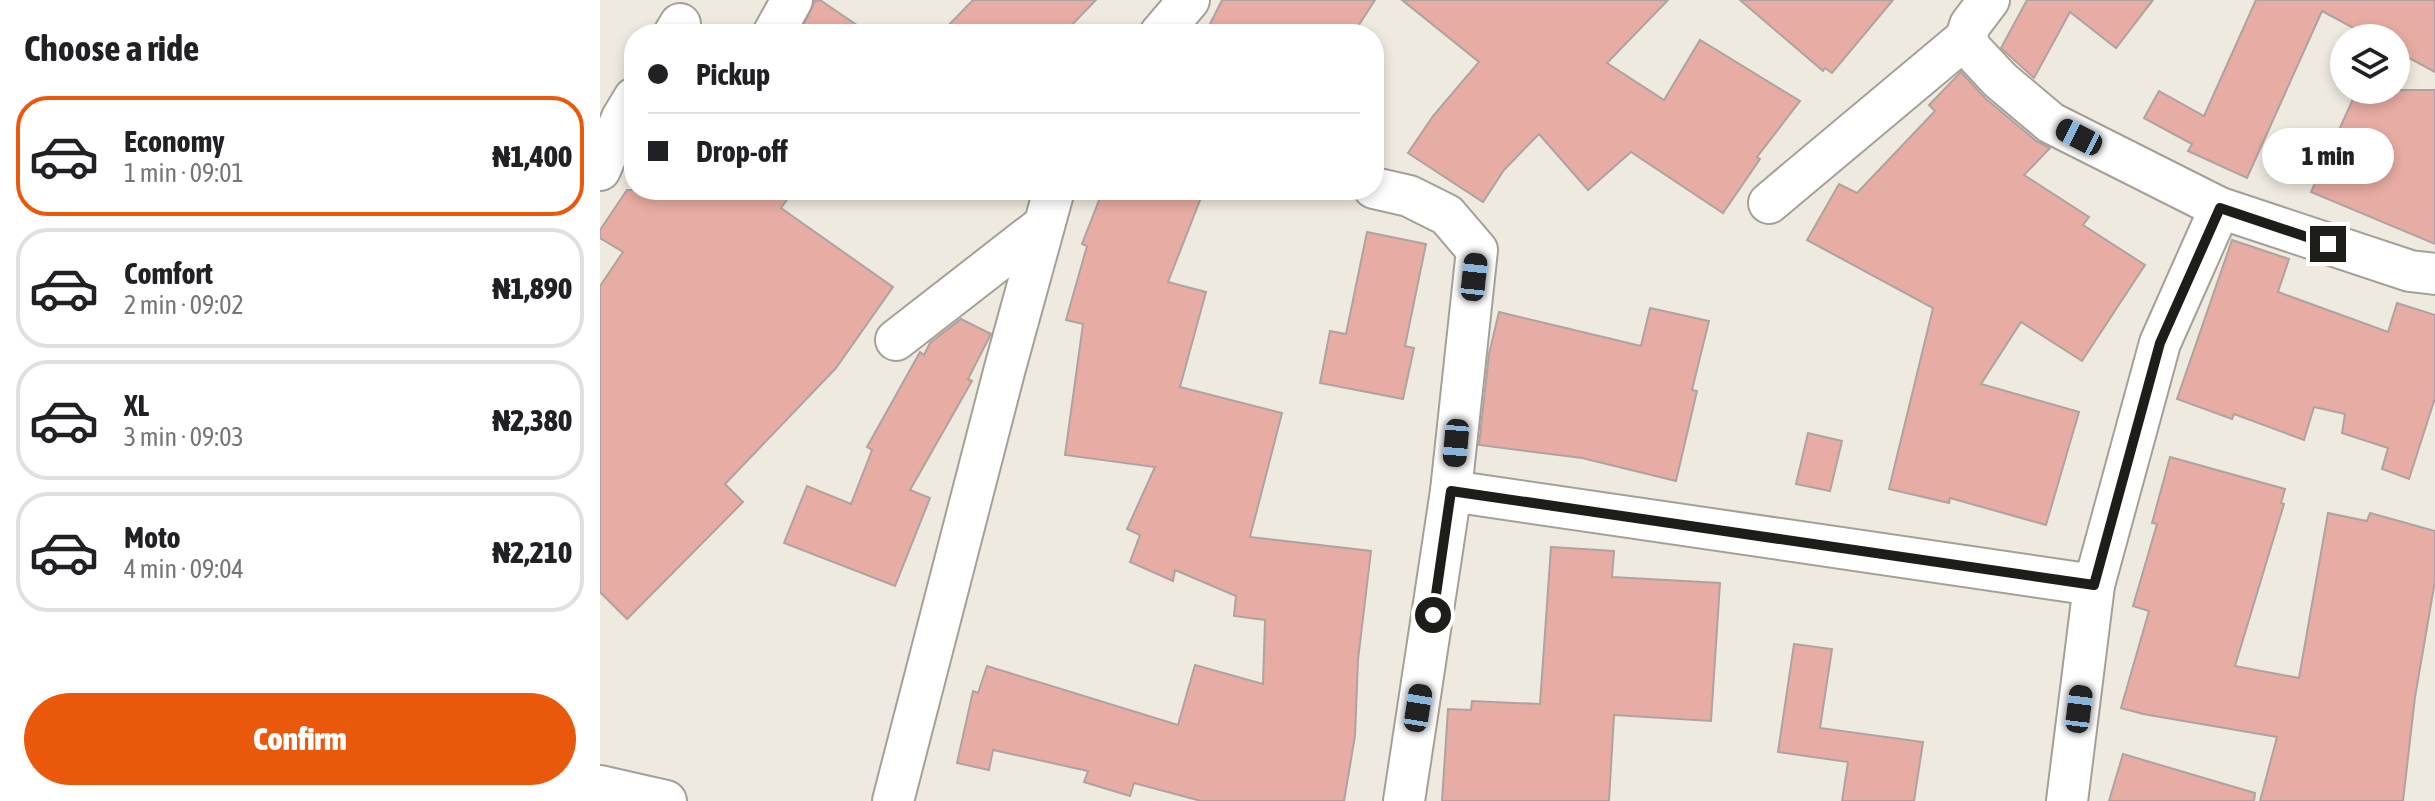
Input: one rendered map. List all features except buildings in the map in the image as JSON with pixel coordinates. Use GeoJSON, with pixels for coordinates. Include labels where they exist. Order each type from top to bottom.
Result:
{"type":"FeatureCollection","features":[{"type":"Feature","properties":{"kind":"street"},"geometry":{"type":"LineString","coordinates":[[779,24],[792,0]]}},
{"type":"Feature","properties":{"kind":"street"},"geometry":{"type":"LineString","coordinates":[[1169,24],[1189,0]]}},
{"type":"Feature","properties":{"kind":"street"},"geometry":{"type":"LineString","coordinates":[[1769,203],[1966,38],[1970,25],[1989,0]]}},
{"type":"Feature","properties":{"kind":"street"},"geometry":{"type":"LineString","coordinates":[[1966,38],[1972,50],[2000,80],[2051,123],[2220,208],[2410,271],[2435,274]]}},
{"type":"Feature","properties":{"kind":"street"},"geometry":{"type":"LineString","coordinates":[[600,170],[624,115]]}},
{"type":"Feature","properties":{"kind":"street"},"geometry":{"type":"LineString","coordinates":[[1384,190],[1409,196],[1447,215],[1477,250],[1451,491],[1404,801]]}},
{"type":"Feature","properties":{"kind":"street"},"geometry":{"type":"LineString","coordinates":[[896,340],[1049,207]]}},
{"type":"Feature","properties":{"kind":"street"},"geometry":{"type":"LineString","coordinates":[[893,801],[1049,207]]}},
{"type":"Feature","properties":{"kind":"street"},"geometry":{"type":"LineString","coordinates":[[2067,801],[2094,585],[2160,343],[2220,208]]}},
{"type":"Feature","properties":{"kind":"street"},"geometry":{"type":"LineString","coordinates":[[1451,491],[2094,585]]}},
{"type":"Feature","properties":{"kind":"street"},"geometry":{"type":"LineString","coordinates":[[600,786],[666,801]]}},
{"type":"Feature","properties":{"kind":"route"},"geometry":{"type":"LineString","coordinates":[[1433,615],[1451,491],[2094,585],[2160,343],[2220,208],[2328,244]]}}]}
